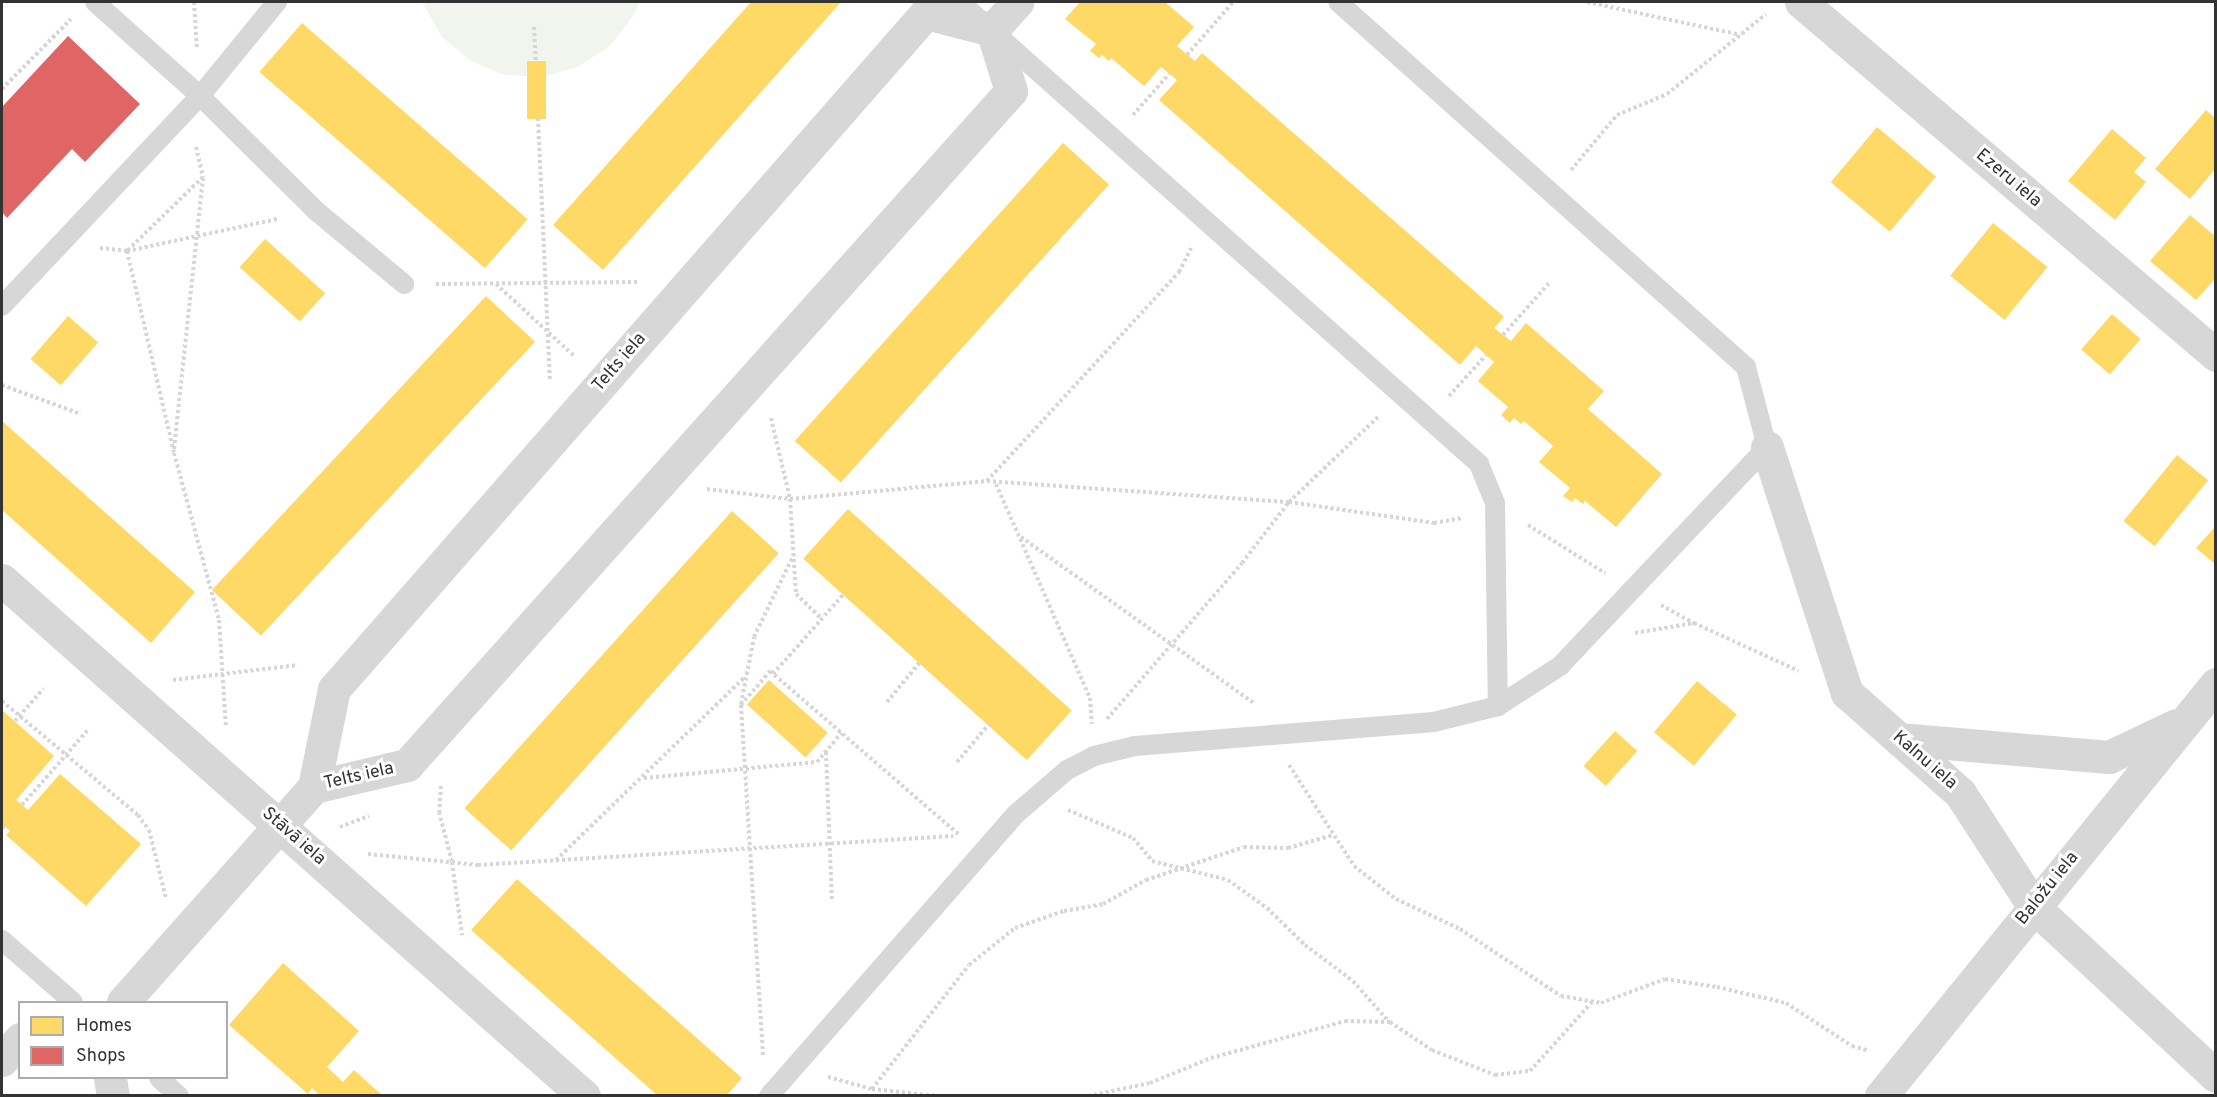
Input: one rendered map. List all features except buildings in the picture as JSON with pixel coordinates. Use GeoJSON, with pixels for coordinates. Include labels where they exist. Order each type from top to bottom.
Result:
{"type":"FeatureCollection","features":[{"type":"Feature","properties":{"kind":"street"},"geometry":{"type":"LineString","coordinates":[[992,30],[1017,2]]}},
{"type":"Feature","properties":{"kind":"street","name":"Ezeru iela"},"geometry":{"type":"LineString","coordinates":[[1787,5],[2216,355]]}},
{"type":"Feature","properties":{"kind":"street","name":"Telts iela"},"geometry":{"type":"LineString","coordinates":[[124,1001],[314,787],[334,689],[926,13],[992,30],[1011,91],[407,765],[314,787]]}},
{"type":"Feature","properties":{"kind":"street"},"geometry":{"type":"LineString","coordinates":[[1767,447],[1847,693]]}},
{"type":"Feature","properties":{"kind":"street","name":"Stāvā iela"},"geometry":{"type":"LineString","coordinates":[[2,580],[584,1095]]}},
{"type":"Feature","properties":{"kind":"street","name":"Baložu iela"},"geometry":{"type":"LineString","coordinates":[[1881,1095],[2216,684]]}},
{"type":"Feature","properties":{"kind":"street","name":"Kalnu iela"},"geometry":{"type":"LineString","coordinates":[[1847,693],[1960,793],[2034,907],[2216,1076]]}},
{"type":"Feature","properties":{"kind":"street"},"geometry":{"type":"LineString","coordinates":[[1899,739],[2109,757],[2183,722]]}},
{"type":"Feature","properties":{"kind":"street"},"geometry":{"type":"LineString","coordinates":[[2,1060],[18,1041]]}},
{"type":"Feature","properties":{"kind":"street"},"geometry":{"type":"LineString","coordinates":[[110,1079],[113,1095]]}},
{"type":"Feature","properties":{"kind":"lane"},"geometry":{"type":"LineString","coordinates":[[94,2],[194,103],[315,210],[404,284]]}},
{"type":"Feature","properties":{"kind":"lane"},"geometry":{"type":"LineString","coordinates":[[2,306],[194,103],[277,2]]}},
{"type":"Feature","properties":{"kind":"lane"},"geometry":{"type":"LineString","coordinates":[[960,2],[1479,464],[1495,503],[1498,706]]}},
{"type":"Feature","properties":{"kind":"lane"},"geometry":{"type":"LineString","coordinates":[[769,1095],[1016,814],[1044,788],[1094,756],[1135,746],[1434,722],[1498,706],[1560,666],[1767,447],[1746,367],[1338,2]]}},
{"type":"Feature","properties":{"kind":"lane"},"geometry":{"type":"LineString","coordinates":[[2,940],[72,1001]]}},
{"type":"Feature","properties":{"kind":"lane"},"geometry":{"type":"LineString","coordinates":[[161,1079],[179,1095]]}},
{"type":"Feature","properties":{"kind":"path"},"geometry":{"type":"LineString","coordinates":[[1186,55],[1233,2]]}},
{"type":"Feature","properties":{"kind":"path"},"geometry":{"type":"LineString","coordinates":[[1587,2],[1741,35]]}},
{"type":"Feature","properties":{"kind":"path"},"geometry":{"type":"LineString","coordinates":[[1552,193],[1617,115],[1667,94],[1741,35],[1787,5]]}},
{"type":"Feature","properties":{"kind":"path"},"geometry":{"type":"LineString","coordinates":[[2,89],[72,17]]}},
{"type":"Feature","properties":{"kind":"path"},"geometry":{"type":"LineString","coordinates":[[534,27],[536,61]]}},
{"type":"Feature","properties":{"kind":"path"},"geometry":{"type":"LineString","coordinates":[[1113,138],[1169,74]]}},
{"type":"Feature","properties":{"kind":"path"},"geometry":{"type":"LineString","coordinates":[[174,453],[193,240],[203,177],[194,103]]}},
{"type":"Feature","properties":{"kind":"path"},"geometry":{"type":"LineString","coordinates":[[538,118],[550,381]]}},
{"type":"Feature","properties":{"kind":"path"},"geometry":{"type":"LineString","coordinates":[[127,251],[203,177]]}},
{"type":"Feature","properties":{"kind":"path"},"geometry":{"type":"LineString","coordinates":[[61,244],[127,251],[193,240],[315,210]]}},
{"type":"Feature","properties":{"kind":"path"},"geometry":{"type":"LineString","coordinates":[[987,482],[1179,272],[1204,221]]}},
{"type":"Feature","properties":{"kind":"path"},"geometry":{"type":"LineString","coordinates":[[127,251],[174,453],[219,620],[230,782]]}},
{"type":"Feature","properties":{"kind":"path"},"geometry":{"type":"LineString","coordinates":[[404,284],[639,282]]}},
{"type":"Feature","properties":{"kind":"path"},"geometry":{"type":"LineString","coordinates":[[495,283],[548,334],[604,381]]}},
{"type":"Feature","properties":{"kind":"path"},"geometry":{"type":"LineString","coordinates":[[1503,335],[1549,283]]}},
{"type":"Feature","properties":{"kind":"path"},"geometry":{"type":"LineString","coordinates":[[1429,419],[1486,355]]}},
{"type":"Feature","properties":{"kind":"path"},"geometry":{"type":"LineString","coordinates":[[2,385],[81,414]]}},
{"type":"Feature","properties":{"kind":"path"},"geometry":{"type":"LineString","coordinates":[[1100,728],[1242,563],[1289,502],[1401,394]]}},
{"type":"Feature","properties":{"kind":"path"},"geometry":{"type":"LineString","coordinates":[[771,417],[790,499],[796,594],[822,619]]}},
{"type":"Feature","properties":{"kind":"path"},"geometry":{"type":"LineString","coordinates":[[706,489],[790,499],[987,482],[1289,502],[1434,523],[1455,521]]}},
{"type":"Feature","properties":{"kind":"path"},"geometry":{"type":"LineString","coordinates":[[996,483],[1090,698]]}},
{"type":"Feature","properties":{"kind":"path"},"geometry":{"type":"LineString","coordinates":[[1021,537],[1258,706]]}},
{"type":"Feature","properties":{"kind":"path"},"geometry":{"type":"LineString","coordinates":[[763,1061],[741,705],[754,637],[795,551]]}},
{"type":"Feature","properties":{"kind":"path"},"geometry":{"type":"LineString","coordinates":[[773,674],[843,595]]}},
{"type":"Feature","properties":{"kind":"path"},"geometry":{"type":"LineString","coordinates":[[1583,642],[1694,623],[1847,693]]}},
{"type":"Feature","properties":{"kind":"path"},"geometry":{"type":"LineString","coordinates":[[886,702],[920,662]]}},
{"type":"Feature","properties":{"kind":"path"},"geometry":{"type":"LineString","coordinates":[[121,686],[298,665]]}},
{"type":"Feature","properties":{"kind":"path"},"geometry":{"type":"LineString","coordinates":[[330,869],[346,851],[478,865],[830,846],[961,836],[770,671],[741,705]]}},
{"type":"Feature","properties":{"kind":"path"},"geometry":{"type":"LineString","coordinates":[[556,861],[644,778],[746,676]]}},
{"type":"Feature","properties":{"kind":"path"},"geometry":{"type":"LineString","coordinates":[[15,722],[43,689]]}},
{"type":"Feature","properties":{"kind":"path"},"geometry":{"type":"LineString","coordinates":[[2,701],[64,757],[138,815],[149,830],[176,942]]}},
{"type":"Feature","properties":{"kind":"path"},"geometry":{"type":"LineString","coordinates":[[957,762],[989,724]]}},
{"type":"Feature","properties":{"kind":"path"},"geometry":{"type":"LineString","coordinates":[[22,805],[88,730]]}},
{"type":"Feature","properties":{"kind":"path"},"geometry":{"type":"LineString","coordinates":[[644,778],[818,762],[841,733]]}},
{"type":"Feature","properties":{"kind":"path"},"geometry":{"type":"LineString","coordinates":[[826,751],[832,902]]}},
{"type":"Feature","properties":{"kind":"path"},"geometry":{"type":"LineString","coordinates":[[1286,761],[1354,866],[1396,899],[1460,929],[1561,996],[1601,1003],[1665,979],[1717,987],[1786,1003],[1852,1046],[1907,1064]]}},
{"type":"Feature","properties":{"kind":"path"},"geometry":{"type":"LineString","coordinates":[[441,780],[439,812],[452,862],[463,946],[442,969]]}},
{"type":"Feature","properties":{"kind":"path"},"geometry":{"type":"LineString","coordinates":[[1044,788],[1072,813],[1133,837],[1152,861],[1228,880],[1267,908],[1305,945],[1353,981],[1390,1022],[1432,1050],[1495,1075],[1530,1071],[1592,1002]]}},
{"type":"Feature","properties":{"kind":"path"},"geometry":{"type":"LineString","coordinates":[[872,1089],[969,965],[1015,928],[1064,911],[1103,904],[1146,880],[1186,869],[1244,847],[1288,848],[1333,835]]}},
{"type":"Feature","properties":{"kind":"path"},"geometry":{"type":"LineString","coordinates":[[1088,1095],[1150,1083],[1211,1058],[1345,1021],[1390,1022]]}},
{"type":"Feature","properties":{"kind":"path"},"geometry":{"type":"LineString","coordinates":[[794,1066],[872,1089],[936,1095]]}},
{"type":"Feature","properties":{"kind":"shaded area"},"geometry":{"type":"Polygon","coordinates":[[[422,2],[639,2],[635,13],[611,45],[578,67],[542,77],[505,75],[471,61],[442,37],[422,2]]]}}]}
